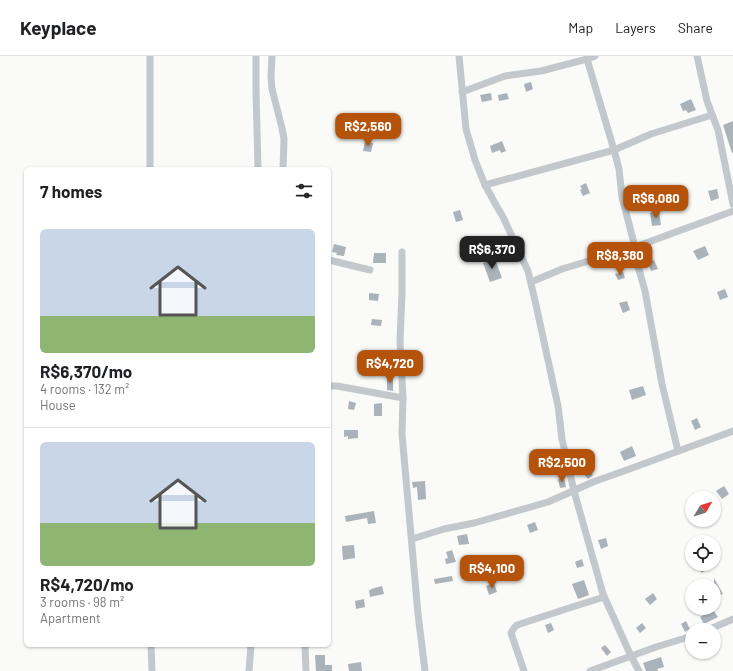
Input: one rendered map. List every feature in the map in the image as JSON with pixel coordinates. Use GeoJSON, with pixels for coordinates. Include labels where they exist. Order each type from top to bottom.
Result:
{"type":"FeatureCollection","features":[{"type":"Feature","properties":{"kind":"street"},"geometry":{"type":"LineString","coordinates":[[150,56],[150,167]]}},
{"type":"Feature","properties":{"kind":"street"},"geometry":{"type":"LineString","coordinates":[[256,56],[258,167]]}},
{"type":"Feature","properties":{"kind":"street"},"geometry":{"type":"LineString","coordinates":[[272,56],[272,89],[284,139],[283,167]]}},
{"type":"Feature","properties":{"kind":"street"},"geometry":{"type":"LineString","coordinates":[[459,56],[466,129],[475,160],[485,185],[518,247],[531,282],[558,406],[562,439],[574,491],[604,597],[639,671]]}},
{"type":"Feature","properties":{"kind":"street"},"geometry":{"type":"LineString","coordinates":[[462,92],[505,76],[541,71],[595,56]]}},
{"type":"Feature","properties":{"kind":"street"},"geometry":{"type":"LineString","coordinates":[[697,56],[707,101],[718,130],[733,204]]}},
{"type":"Feature","properties":{"kind":"street"},"geometry":{"type":"LineString","coordinates":[[586,59],[619,169],[622,197],[635,247],[636,260],[645,291],[662,384],[678,451]]}},
{"type":"Feature","properties":{"kind":"street"},"geometry":{"type":"LineString","coordinates":[[485,185],[614,150],[651,134],[712,115]]}},
{"type":"Feature","properties":{"kind":"street"},"geometry":{"type":"LineString","coordinates":[[531,282],[562,269],[635,247],[733,211]]}},
{"type":"Feature","properties":{"kind":"street"},"geometry":{"type":"LineString","coordinates":[[402,252],[400,341],[403,398],[402,434],[418,614],[425,671]]}},
{"type":"Feature","properties":{"kind":"street"},"geometry":{"type":"LineString","coordinates":[[331,260],[370,270]]}},
{"type":"Feature","properties":{"kind":"street"},"geometry":{"type":"LineString","coordinates":[[331,386],[403,398]]}},
{"type":"Feature","properties":{"kind":"street"},"geometry":{"type":"LineString","coordinates":[[412,539],[444,529],[474,523],[548,502],[593,482],[624,472],[733,431]]}},
{"type":"Feature","properties":{"kind":"street"},"geometry":{"type":"LineString","coordinates":[[524,671],[511,633],[517,625],[604,597]]}},
{"type":"Feature","properties":{"kind":"street"},"geometry":{"type":"LineString","coordinates":[[721,624],[733,619]]}},
{"type":"Feature","properties":{"kind":"street"},"geometry":{"type":"LineString","coordinates":[[590,671],[656,646],[685,638]]}},
{"type":"Feature","properties":{"kind":"street"},"geometry":{"type":"LineString","coordinates":[[150,647],[152,671]]}},
{"type":"Feature","properties":{"kind":"street"},"geometry":{"type":"LineString","coordinates":[[249,671],[251,647]]}},
{"type":"Feature","properties":{"kind":"street"},"geometry":{"type":"LineString","coordinates":[[305,647],[306,671]]}},
{"type":"Feature","properties":{"kind":"building"},"geometry":{"type":"Polygon","coordinates":[[[531,82],[533,89],[526,92],[524,84],[531,82]]]}},
{"type":"Feature","properties":{"kind":"building"},"geometry":{"type":"Polygon","coordinates":[[[491,93],[492,100],[482,102],[480,95],[491,93]]]}},
{"type":"Feature","properties":{"kind":"building"},"geometry":{"type":"Polygon","coordinates":[[[507,93],[509,99],[499,101],[498,95],[507,93]]]}},
{"type":"Feature","properties":{"kind":"building"},"geometry":{"type":"Polygon","coordinates":[[[691,99],[696,110],[688,113],[686,110],[683,111],[680,104],[691,99]]]}},
{"type":"Feature","properties":{"kind":"building"},"geometry":{"type":"Polygon","coordinates":[[[733,121],[733,153],[732,153],[723,125],[733,121]]]}},
{"type":"Feature","properties":{"kind":"building"},"geometry":{"type":"Polygon","coordinates":[[[365,141],[373,143],[371,152],[363,151],[365,141]]]}},
{"type":"Feature","properties":{"kind":"building"},"geometry":{"type":"Polygon","coordinates":[[[502,141],[506,151],[501,153],[500,150],[492,153],[490,146],[502,141]]]}},
{"type":"Feature","properties":{"kind":"building"},"geometry":{"type":"Polygon","coordinates":[[[586,183],[590,193],[583,196],[580,186],[586,183]]]}},
{"type":"Feature","properties":{"kind":"building"},"geometry":{"type":"Polygon","coordinates":[[[717,189],[719,198],[711,201],[708,191],[717,189]]]}},
{"type":"Feature","properties":{"kind":"building"},"geometry":{"type":"Polygon","coordinates":[[[460,210],[463,220],[456,222],[453,212],[460,210]]]}},
{"type":"Feature","properties":{"kind":"building"},"geometry":{"type":"Polygon","coordinates":[[[659,211],[661,225],[652,226],[650,213],[659,211]]]}},
{"type":"Feature","properties":{"kind":"building"},"geometry":{"type":"Polygon","coordinates":[[[334,244],[346,247],[344,256],[336,255],[337,253],[332,252],[334,244]]]}},
{"type":"Feature","properties":{"kind":"building"},"geometry":{"type":"Polygon","coordinates":[[[705,246],[709,255],[698,260],[693,251],[705,246]]]}},
{"type":"Feature","properties":{"kind":"building"},"geometry":{"type":"Polygon","coordinates":[[[374,253],[386,253],[386,263],[373,263],[374,253]]]}},
{"type":"Feature","properties":{"kind":"building"},"geometry":{"type":"Polygon","coordinates":[[[495,259],[502,278],[490,282],[483,263],[495,259]]]}},
{"type":"Feature","properties":{"kind":"building"},"geometry":{"type":"Polygon","coordinates":[[[654,260],[658,269],[651,271],[648,263],[654,260]]]}},
{"type":"Feature","properties":{"kind":"building"},"geometry":{"type":"Polygon","coordinates":[[[623,272],[625,278],[618,280],[615,274],[623,272]]]}},
{"type":"Feature","properties":{"kind":"building"},"geometry":{"type":"Polygon","coordinates":[[[725,289],[728,297],[720,300],[717,292],[725,289]]]}},
{"type":"Feature","properties":{"kind":"building"},"geometry":{"type":"Polygon","coordinates":[[[369,293],[379,294],[378,301],[369,300],[369,293]]]}},
{"type":"Feature","properties":{"kind":"building"},"geometry":{"type":"Polygon","coordinates":[[[627,301],[630,310],[623,313],[619,303],[627,301]]]}},
{"type":"Feature","properties":{"kind":"building"},"geometry":{"type":"Polygon","coordinates":[[[372,319],[382,320],[381,326],[371,325],[372,319]]]}},
{"type":"Feature","properties":{"kind":"building"},"geometry":{"type":"Polygon","coordinates":[[[387,378],[393,378],[393,391],[387,390],[387,378]]]}},
{"type":"Feature","properties":{"kind":"building"},"geometry":{"type":"Polygon","coordinates":[[[643,386],[646,395],[632,400],[629,390],[643,386]]]}},
{"type":"Feature","properties":{"kind":"building"},"geometry":{"type":"Polygon","coordinates":[[[349,401],[356,403],[354,410],[348,409],[349,401]]]}},
{"type":"Feature","properties":{"kind":"building"},"geometry":{"type":"Polygon","coordinates":[[[382,403],[382,416],[374,416],[374,404],[382,403]]]}},
{"type":"Feature","properties":{"kind":"building"},"geometry":{"type":"Polygon","coordinates":[[[697,418],[701,427],[695,430],[691,421],[697,418]]]}},
{"type":"Feature","properties":{"kind":"building"},"geometry":{"type":"Polygon","coordinates":[[[344,430],[358,430],[358,438],[348,439],[348,436],[344,437],[344,430]]]}},
{"type":"Feature","properties":{"kind":"building"},"geometry":{"type":"Polygon","coordinates":[[[632,446],[636,456],[624,461],[620,452],[632,446]]]}},
{"type":"Feature","properties":{"kind":"building"},"geometry":{"type":"Polygon","coordinates":[[[588,469],[593,475],[588,479],[583,473],[588,469]]]}},
{"type":"Feature","properties":{"kind":"building"},"geometry":{"type":"Polygon","coordinates":[[[564,478],[566,487],[560,488],[558,479],[564,478]]]}},
{"type":"Feature","properties":{"kind":"building"},"geometry":{"type":"Polygon","coordinates":[[[425,481],[426,499],[418,500],[417,487],[413,488],[412,482],[425,481]]]}},
{"type":"Feature","properties":{"kind":"building"},"geometry":{"type":"Polygon","coordinates":[[[724,486],[729,494],[722,499],[721,491],[716,491],[724,486]]]}},
{"type":"Feature","properties":{"kind":"building"},"geometry":{"type":"Polygon","coordinates":[[[374,511],[376,523],[368,524],[367,518],[346,522],[345,516],[374,511]]]}},
{"type":"Feature","properties":{"kind":"building"},"geometry":{"type":"Polygon","coordinates":[[[535,522],[538,530],[530,533],[527,525],[535,522]]]}},
{"type":"Feature","properties":{"kind":"building"},"geometry":{"type":"Polygon","coordinates":[[[467,534],[469,544],[459,545],[457,536],[467,534]]]}},
{"type":"Feature","properties":{"kind":"building"},"geometry":{"type":"Polygon","coordinates":[[[606,538],[608,546],[601,549],[598,540],[606,538]]]}},
{"type":"Feature","properties":{"kind":"building"},"geometry":{"type":"Polygon","coordinates":[[[354,545],[355,558],[343,560],[342,546],[354,545]]]}},
{"type":"Feature","properties":{"kind":"building"},"geometry":{"type":"Polygon","coordinates":[[[452,550],[456,562],[446,564],[445,559],[448,558],[446,552],[452,550]]]}},
{"type":"Feature","properties":{"kind":"building"},"geometry":{"type":"Polygon","coordinates":[[[582,559],[584,566],[577,568],[575,562],[582,559]]]}},
{"type":"Feature","properties":{"kind":"building"},"geometry":{"type":"Polygon","coordinates":[[[452,576],[453,581],[435,584],[434,579],[452,576]]]}},
{"type":"Feature","properties":{"kind":"building"},"geometry":{"type":"Polygon","coordinates":[[[584,580],[589,595],[578,599],[572,584],[584,580]]]}},
{"type":"Feature","properties":{"kind":"building"},"geometry":{"type":"Polygon","coordinates":[[[494,583],[497,592],[489,595],[486,586],[494,583]]]}},
{"type":"Feature","properties":{"kind":"building"},"geometry":{"type":"Polygon","coordinates":[[[382,586],[384,594],[370,597],[369,590],[382,586]]]}},
{"type":"Feature","properties":{"kind":"building"},"geometry":{"type":"Polygon","coordinates":[[[653,593],[657,599],[650,605],[645,599],[653,593]]]}},
{"type":"Feature","properties":{"kind":"building"},"geometry":{"type":"Polygon","coordinates":[[[364,599],[365,607],[356,609],[355,601],[364,599]]]}},
{"type":"Feature","properties":{"kind":"building"},"geometry":{"type":"Polygon","coordinates":[[[704,615],[717,615],[718,617],[703,623],[700,617],[704,615]]]}},
{"type":"Feature","properties":{"kind":"building"},"geometry":{"type":"Polygon","coordinates":[[[686,621],[685,632],[681,624],[686,621]]]}},
{"type":"Feature","properties":{"kind":"building"},"geometry":{"type":"Polygon","coordinates":[[[551,623],[554,630],[548,633],[545,625],[551,623]]]}},
{"type":"Feature","properties":{"kind":"building"},"geometry":{"type":"Polygon","coordinates":[[[642,623],[646,628],[640,633],[636,628],[642,623]]]}},
{"type":"Feature","properties":{"kind":"building"},"geometry":{"type":"Polygon","coordinates":[[[605,645],[611,652],[607,656],[601,648],[605,645]]]}},
{"type":"Feature","properties":{"kind":"building"},"geometry":{"type":"Polygon","coordinates":[[[315,655],[325,655],[325,665],[332,665],[332,671],[316,671],[315,655]]]}},
{"type":"Feature","properties":{"kind":"building"},"geometry":{"type":"Polygon","coordinates":[[[661,657],[664,667],[657,669],[658,671],[646,671],[643,663],[661,657]]]}},
{"type":"Feature","properties":{"kind":"building"},"geometry":{"type":"Polygon","coordinates":[[[361,662],[362,671],[349,671],[348,664],[361,662]]]}}]}
